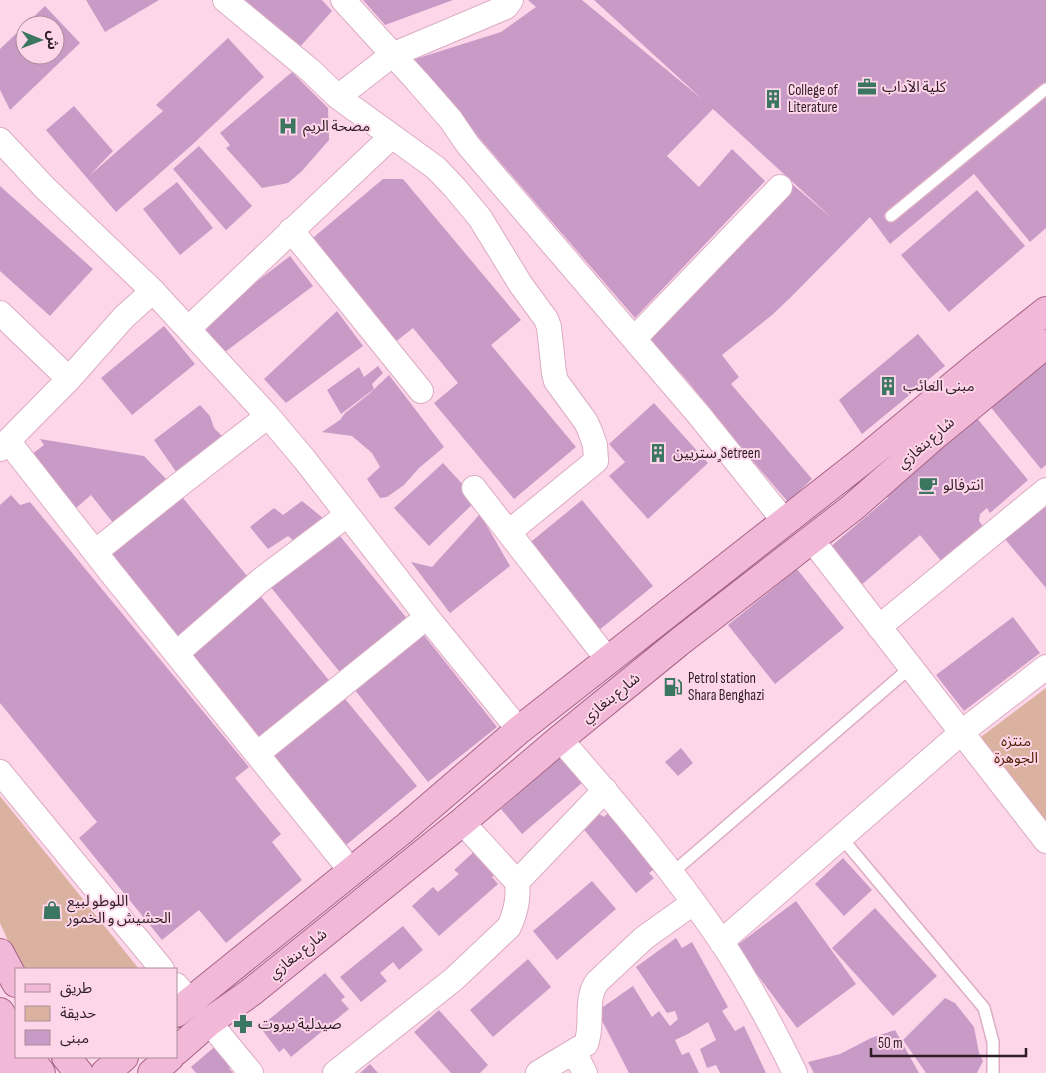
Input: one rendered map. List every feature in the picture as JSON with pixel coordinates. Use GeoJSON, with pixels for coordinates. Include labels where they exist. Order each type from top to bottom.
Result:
{"type":"FeatureCollection","features":[{"type":"Feature","properties":{"kind":"main road","name":"شارع بنغازي"},"geometry":{"type":"LineString","coordinates":[[181,1000],[351,871],[405,828],[519,730],[862,462],[979,364],[1046,312]]}},
{"type":"Feature","properties":{"kind":"main road","name":"شارع بنغازي"},"geometry":{"type":"LineString","coordinates":[[178,1050],[209,1022],[250,993],[462,822],[678,643],[852,508],[933,437],[1046,344]]}},
{"type":"Feature","properties":{"kind":"main road"},"geometry":{"type":"LineString","coordinates":[[0,953],[15,981]]}},
{"type":"Feature","properties":{"kind":"main road"},"geometry":{"type":"LineString","coordinates":[[0,1012],[15,1036]]}},
{"type":"Feature","properties":{"kind":"main road"},"geometry":{"type":"LineString","coordinates":[[0,1044],[10,1073]]}},
{"type":"Feature","properties":{"kind":"main road"},"geometry":{"type":"LineString","coordinates":[[30,1058],[41,1073]]}},
{"type":"Feature","properties":{"kind":"main road"},"geometry":{"type":"LineString","coordinates":[[67,1058],[79,1073]]}},
{"type":"Feature","properties":{"kind":"main road"},"geometry":{"type":"LineString","coordinates":[[105,1073],[123,1058]]}},
{"type":"Feature","properties":{"kind":"main road"},"geometry":{"type":"LineString","coordinates":[[152,1073],[169,1058]]}},
{"type":"Feature","properties":{"kind":"street"},"geometry":{"type":"LineString","coordinates":[[225,0],[311,71],[338,98],[436,168],[480,218],[521,285],[546,319],[549,327],[552,365],[556,381],[586,422],[595,444],[596,461],[509,532]]}},
{"type":"Feature","properties":{"kind":"street"},"geometry":{"type":"LineString","coordinates":[[343,0],[451,120],[468,145],[699,415],[785,522]]}},
{"type":"Feature","properties":{"kind":"street"},"geometry":{"type":"LineString","coordinates":[[338,98],[392,55],[506,7],[511,0]]}},
{"type":"Feature","properties":{"kind":"street"},"geometry":{"type":"LineString","coordinates":[[188,329],[392,136]]}},
{"type":"Feature","properties":{"kind":"street"},"geometry":{"type":"LineString","coordinates":[[0,140],[45,188],[153,291],[268,416],[519,730]]}},
{"type":"Feature","properties":{"kind":"street"},"geometry":{"type":"LineString","coordinates":[[634,339],[780,186]]}},
{"type":"Feature","properties":{"kind":"street"},"geometry":{"type":"LineString","coordinates":[[480,218],[510,194]]}},
{"type":"Feature","properties":{"kind":"street"},"geometry":{"type":"LineString","coordinates":[[291,230],[421,391]]}},
{"type":"Feature","properties":{"kind":"street"},"geometry":{"type":"LineString","coordinates":[[153,291],[124,317],[69,379],[4,445],[95,552],[351,871]]}},
{"type":"Feature","properties":{"kind":"street"},"geometry":{"type":"LineString","coordinates":[[0,313],[69,379]]}},
{"type":"Feature","properties":{"kind":"street"},"geometry":{"type":"LineString","coordinates":[[95,552],[268,416]]}},
{"type":"Feature","properties":{"kind":"street"},"geometry":{"type":"LineString","coordinates":[[474,488],[608,660]]}},
{"type":"Feature","properties":{"kind":"street"},"geometry":{"type":"LineString","coordinates":[[879,627],[1046,490]]}},
{"type":"Feature","properties":{"kind":"street"},"geometry":{"type":"LineString","coordinates":[[177,653],[262,580],[347,515]]}},
{"type":"Feature","properties":{"kind":"street"},"geometry":{"type":"LineString","coordinates":[[812,539],[1046,841]]}},
{"type":"Feature","properties":{"kind":"street"},"geometry":{"type":"LineString","coordinates":[[257,754],[344,686],[427,617]]}},
{"type":"Feature","properties":{"kind":"street"},"geometry":{"type":"LineString","coordinates":[[721,942],[962,732],[1046,667]]}},
{"type":"Feature","properties":{"kind":"street"},"geometry":{"type":"LineString","coordinates":[[560,739],[672,873],[721,942],[758,1003],[795,1073]]}},
{"type":"Feature","properties":{"kind":"street"},"geometry":{"type":"LineString","coordinates":[[0,772],[161,968]]}},
{"type":"Feature","properties":{"kind":"street"},"geometry":{"type":"LineString","coordinates":[[517,882],[604,790]]}},
{"type":"Feature","properties":{"kind":"street"},"geometry":{"type":"LineString","coordinates":[[335,1073],[454,979],[509,927],[517,905],[517,882],[462,822]]}},
{"type":"Feature","properties":{"kind":"street"},"geometry":{"type":"LineString","coordinates":[[538,1073],[586,1044],[589,1036],[590,997],[592,988],[597,982],[644,938],[693,903]]}},
{"type":"Feature","properties":{"kind":"street"},"geometry":{"type":"LineString","coordinates":[[209,1022],[251,1073]]}},
{"type":"Feature","properties":{"kind":"street"},"geometry":{"type":"LineString","coordinates":[[574,1052],[584,1073]]}},
{"type":"Feature","properties":{"kind":"lane"},"geometry":{"type":"LineString","coordinates":[[891,216],[1046,89]]}},
{"type":"Feature","properties":{"kind":"lane"},"geometry":{"type":"LineString","coordinates":[[672,873],[911,667]]}},
{"type":"Feature","properties":{"kind":"lane"},"geometry":{"type":"LineString","coordinates":[[841,837],[984,1008],[993,1042],[993,1073]]}},
{"type":"Feature","properties":{"kind":"green space","name":"منتزه الجوهرة"},"geometry":{"type":"Polygon","coordinates":[[[1046,688],[1046,833],[973,743],[1046,688]]]}},
{"type":"Feature","properties":{"kind":"green space"},"geometry":{"type":"Polygon","coordinates":[[[0,796],[138,968],[21,968],[0,923],[0,796]]]}},
{"type":"Feature","properties":{"kind":"building"},"geometry":{"type":"Polygon","coordinates":[[[86,0],[159,0],[105,32],[86,0]]]}},
{"type":"Feature","properties":{"kind":"building"},"geometry":{"type":"Polygon","coordinates":[[[237,0],[322,0],[332,11],[299,48],[237,0]]]}},
{"type":"Feature","properties":{"kind":"building"},"geometry":{"type":"Polygon","coordinates":[[[363,0],[453,0],[385,25],[363,0]]]}},
{"type":"Feature","properties":{"kind":"building"},"geometry":{"type":"Polygon","coordinates":[[[528,0],[582,0],[702,99],[594,0],[1046,0],[1046,228],[1030,242],[974,174],[890,244],[870,217],[772,315],[722,355],[739,377],[731,384],[812,479],[788,502],[686,379],[649,339],[792,184],[833,219],[713,109],[667,156],[699,187],[732,149],[765,181],[635,318],[412,60],[501,32],[536,7],[528,0]]]}},
{"type":"Feature","properties":{"kind":"building"},"geometry":{"type":"Polygon","coordinates":[[[45,6],[54,15],[36,15],[45,6]]]}},
{"type":"Feature","properties":{"kind":"building"},"geometry":{"type":"Polygon","coordinates":[[[65,27],[80,43],[65,57],[65,27]]]}},
{"type":"Feature","properties":{"kind":"building"},"geometry":{"type":"Polygon","coordinates":[[[15,35],[15,65],[57,65],[10,110],[0,90],[0,49],[15,35]]]}},
{"type":"Feature","properties":{"kind":"building"},"geometry":{"type":"Polygon","coordinates":[[[228,38],[264,77],[193,144],[116,212],[46,130],[74,106],[113,151],[89,176],[163,111],[156,105],[228,38]]]}},
{"type":"Feature","properties":{"kind":"building"},"geometry":{"type":"Polygon","coordinates":[[[292,72],[328,108],[329,140],[302,171],[288,183],[262,188],[226,148],[230,145],[220,133],[292,72]]]}},
{"type":"Feature","properties":{"kind":"building"},"geometry":{"type":"Polygon","coordinates":[[[199,146],[252,206],[226,230],[173,169],[199,146]]]}},
{"type":"Feature","properties":{"kind":"building"},"geometry":{"type":"Polygon","coordinates":[[[383,179],[403,179],[521,320],[491,345],[576,447],[514,499],[434,403],[458,383],[413,328],[393,344],[308,242],[383,179]]]}},
{"type":"Feature","properties":{"kind":"building"},"geometry":{"type":"Polygon","coordinates":[[[177,182],[213,228],[180,255],[143,209],[177,182]]]}},
{"type":"Feature","properties":{"kind":"building"},"geometry":{"type":"Polygon","coordinates":[[[0,186],[93,269],[50,316],[0,271],[0,186]]]}},
{"type":"Feature","properties":{"kind":"building"},"geometry":{"type":"Polygon","coordinates":[[[977,190],[1025,246],[949,312],[901,255],[977,190]]]}},
{"type":"Feature","properties":{"kind":"building"},"geometry":{"type":"Polygon","coordinates":[[[290,256],[313,286],[221,355],[199,326],[290,256]]]}},
{"type":"Feature","properties":{"kind":"building"},"geometry":{"type":"Polygon","coordinates":[[[337,311],[363,346],[286,403],[264,379],[337,311]]]}},
{"type":"Feature","properties":{"kind":"building"},"geometry":{"type":"Polygon","coordinates":[[[164,326],[195,364],[132,415],[101,378],[164,326]]]}},
{"type":"Feature","properties":{"kind":"building","name":"مبنى العائب"},"geometry":{"type":"Polygon","coordinates":[[[918,334],[945,366],[862,434],[839,400],[918,334]]]}},
{"type":"Feature","properties":{"kind":"building"},"geometry":{"type":"Polygon","coordinates":[[[1046,359],[1046,465],[1041,469],[989,405],[1046,359]]]}},
{"type":"Feature","properties":{"kind":"building"},"geometry":{"type":"Polygon","coordinates":[[[378,366],[383,373],[372,384],[374,389],[341,414],[327,390],[359,367],[364,377],[378,366]]]}},
{"type":"Feature","properties":{"kind":"building"},"geometry":{"type":"Polygon","coordinates":[[[389,375],[444,447],[419,468],[404,485],[387,497],[380,498],[367,479],[380,467],[372,453],[352,436],[322,432],[340,420],[345,413],[389,375]]]}},
{"type":"Feature","properties":{"kind":"building","name":"ستريين ٍSetreen"},"geometry":{"type":"Polygon","coordinates":[[[654,403],[708,463],[648,519],[609,476],[625,462],[609,444],[654,403]]]}},
{"type":"Feature","properties":{"kind":"building"},"geometry":{"type":"Polygon","coordinates":[[[200,405],[210,416],[214,428],[223,437],[179,476],[154,440],[200,405]]]}},
{"type":"Feature","properties":{"kind":"building"},"geometry":{"type":"Polygon","coordinates":[[[976,417],[1028,480],[990,513],[987,508],[980,514],[979,521],[983,526],[942,562],[920,535],[860,586],[829,548],[888,498],[886,495],[930,459],[929,457],[976,417]]]}},
{"type":"Feature","properties":{"kind":"building"},"geometry":{"type":"Polygon","coordinates":[[[40,439],[144,456],[168,481],[114,524],[91,495],[75,509],[32,454],[44,445],[40,439]]]}},
{"type":"Feature","properties":{"kind":"building"},"geometry":{"type":"Polygon","coordinates":[[[443,463],[477,500],[429,546],[394,508],[443,463]]]}},
{"type":"Feature","properties":{"kind":"building"},"geometry":{"type":"Polygon","coordinates":[[[178,492],[252,582],[179,643],[104,553],[178,492]]]}},
{"type":"Feature","properties":{"kind":"building"},"geometry":{"type":"Polygon","coordinates":[[[11,495],[20,505],[30,502],[249,767],[235,778],[281,834],[272,842],[302,880],[226,943],[199,910],[162,940],[79,838],[97,822],[0,703],[0,505],[11,495]]]}},
{"type":"Feature","properties":{"kind":"building"},"geometry":{"type":"Polygon","coordinates":[[[582,500],[653,586],[598,631],[527,545],[582,500]]]}},
{"type":"Feature","properties":{"kind":"building"},"geometry":{"type":"Polygon","coordinates":[[[302,501],[328,522],[295,542],[288,536],[268,549],[250,527],[274,508],[283,515],[302,501]]]}},
{"type":"Feature","properties":{"kind":"building"},"geometry":{"type":"Polygon","coordinates":[[[1046,503],[1046,588],[1004,538],[1046,503]]]}},
{"type":"Feature","properties":{"kind":"building"},"geometry":{"type":"Polygon","coordinates":[[[480,514],[510,566],[450,613],[411,562],[432,567],[480,514]]]}},
{"type":"Feature","properties":{"kind":"building"},"geometry":{"type":"Polygon","coordinates":[[[335,530],[409,621],[343,676],[269,585],[335,530]]]}},
{"type":"Feature","properties":{"kind":"building"},"geometry":{"type":"Polygon","coordinates":[[[797,569],[844,628],[775,684],[728,625],[797,569]]]}},
{"type":"Feature","properties":{"kind":"building"},"geometry":{"type":"Polygon","coordinates":[[[258,593],[332,684],[260,744],[185,652],[258,593]]]}},
{"type":"Feature","properties":{"kind":"building"},"geometry":{"type":"Polygon","coordinates":[[[1013,617],[1040,653],[964,711],[936,675],[1013,617]]]}},
{"type":"Feature","properties":{"kind":"building"},"geometry":{"type":"Polygon","coordinates":[[[419,629],[497,727],[428,782],[350,684],[419,629]]]}},
{"type":"Feature","properties":{"kind":"building"},"geometry":{"type":"Polygon","coordinates":[[[341,694],[417,786],[345,846],[269,754],[341,694]]]}},
{"type":"Feature","properties":{"kind":"building"},"geometry":{"type":"Polygon","coordinates":[[[681,748],[693,763],[678,776],[665,762],[681,748]]]}},
{"type":"Feature","properties":{"kind":"building"},"geometry":{"type":"Polygon","coordinates":[[[565,753],[580,770],[575,774],[582,783],[522,834],[501,809],[565,753]]]}},
{"type":"Feature","properties":{"kind":"building"},"geometry":{"type":"Polygon","coordinates":[[[609,812],[656,868],[649,873],[654,878],[636,893],[581,826],[598,813],[604,817],[609,812]]]}},
{"type":"Feature","properties":{"kind":"building"},"geometry":{"type":"Polygon","coordinates":[[[477,849],[498,873],[492,877],[498,884],[439,936],[412,906],[433,887],[438,892],[459,874],[454,870],[477,849]]]}},
{"type":"Feature","properties":{"kind":"building"},"geometry":{"type":"Polygon","coordinates":[[[843,858],[872,890],[844,916],[815,884],[843,858]]]}},
{"type":"Feature","properties":{"kind":"building"},"geometry":{"type":"Polygon","coordinates":[[[592,881],[616,909],[557,960],[533,931],[592,881]]]}},
{"type":"Feature","properties":{"kind":"building"},"geometry":{"type":"Polygon","coordinates":[[[796,901],[856,984],[797,1028],[736,946],[796,901]]]}},
{"type":"Feature","properties":{"kind":"building"},"geometry":{"type":"Polygon","coordinates":[[[875,908],[937,976],[893,1016],[832,948],[875,908]]]}},
{"type":"Feature","properties":{"kind":"building"},"geometry":{"type":"Polygon","coordinates":[[[403,926],[423,950],[399,970],[393,962],[380,973],[387,981],[361,1002],[340,977],[403,926]]]}},
{"type":"Feature","properties":{"kind":"building"},"geometry":{"type":"Polygon","coordinates":[[[676,938],[682,948],[692,942],[728,1007],[722,1011],[735,1031],[744,1026],[766,1073],[720,1073],[716,1065],[707,1068],[700,1049],[716,1040],[708,1022],[675,1040],[682,1055],[689,1052],[699,1073],[629,1073],[597,1011],[633,986],[652,1017],[659,1011],[670,1026],[678,1019],[675,1011],[667,1013],[636,967],[676,938]]]}},
{"type":"Feature","properties":{"kind":"building"},"geometry":{"type":"Polygon","coordinates":[[[528,959],[551,987],[493,1037],[470,1010],[528,959]]]}},
{"type":"Feature","properties":{"kind":"building"},"geometry":{"type":"Polygon","coordinates":[[[325,973],[345,997],[341,1000],[349,1009],[291,1057],[284,1048],[279,1052],[260,1027],[325,973]]]}},
{"type":"Feature","properties":{"kind":"building"},"geometry":{"type":"Polygon","coordinates":[[[945,998],[955,1003],[974,1027],[979,1053],[983,1061],[977,1073],[926,1073],[903,1040],[945,998]]]}},
{"type":"Feature","properties":{"kind":"building"},"geometry":{"type":"Polygon","coordinates":[[[439,1010],[488,1065],[480,1073],[451,1073],[414,1032],[439,1010]]]}},
{"type":"Feature","properties":{"kind":"building"},"geometry":{"type":"Polygon","coordinates":[[[895,1030],[919,1073],[814,1073],[808,1062],[840,1054],[871,1038],[895,1030]]]}},
{"type":"Feature","properties":{"kind":"building"},"geometry":{"type":"Polygon","coordinates":[[[219,1043],[235,1062],[229,1068],[233,1073],[196,1073],[191,1067],[219,1043]]]}},
{"type":"Feature","properties":{"kind":"building"},"geometry":{"type":"Polygon","coordinates":[[[370,1064],[378,1073],[360,1073],[370,1064]]]}},
{"type":"Feature","properties":{"kind":"place","name":"كلية الآداب"},"geometry":{"type":"Point","coordinates":[867,87]}},
{"type":"Feature","properties":{"kind":"place","name":"College of Literature"},"geometry":{"type":"Point","coordinates":[773,99]}},
{"type":"Feature","properties":{"kind":"place","name":"مصحة الريم"},"geometry":{"type":"Point","coordinates":[288,126]}},
{"type":"Feature","properties":{"kind":"place","name":"مبنى العائب"},"geometry":{"type":"Point","coordinates":[888,386]}},
{"type":"Feature","properties":{"kind":"place","name":"ستريين ٍSetreen"},"geometry":{"type":"Point","coordinates":[658,453]}},
{"type":"Feature","properties":{"kind":"place","name":"انترفالو"},"geometry":{"type":"Point","coordinates":[928,485]}},
{"type":"Feature","properties":{"kind":"place","name":"Petrol station Shara Benghazi"},"geometry":{"type":"Point","coordinates":[673,687]}},
{"type":"Feature","properties":{"kind":"place","name":"اللوطو لبيع الحشيش و الخمور"},"geometry":{"type":"Point","coordinates":[52,910]}},
{"type":"Feature","properties":{"kind":"place","name":"صيدلية بيروت"},"geometry":{"type":"Point","coordinates":[243,1024]}}]}
